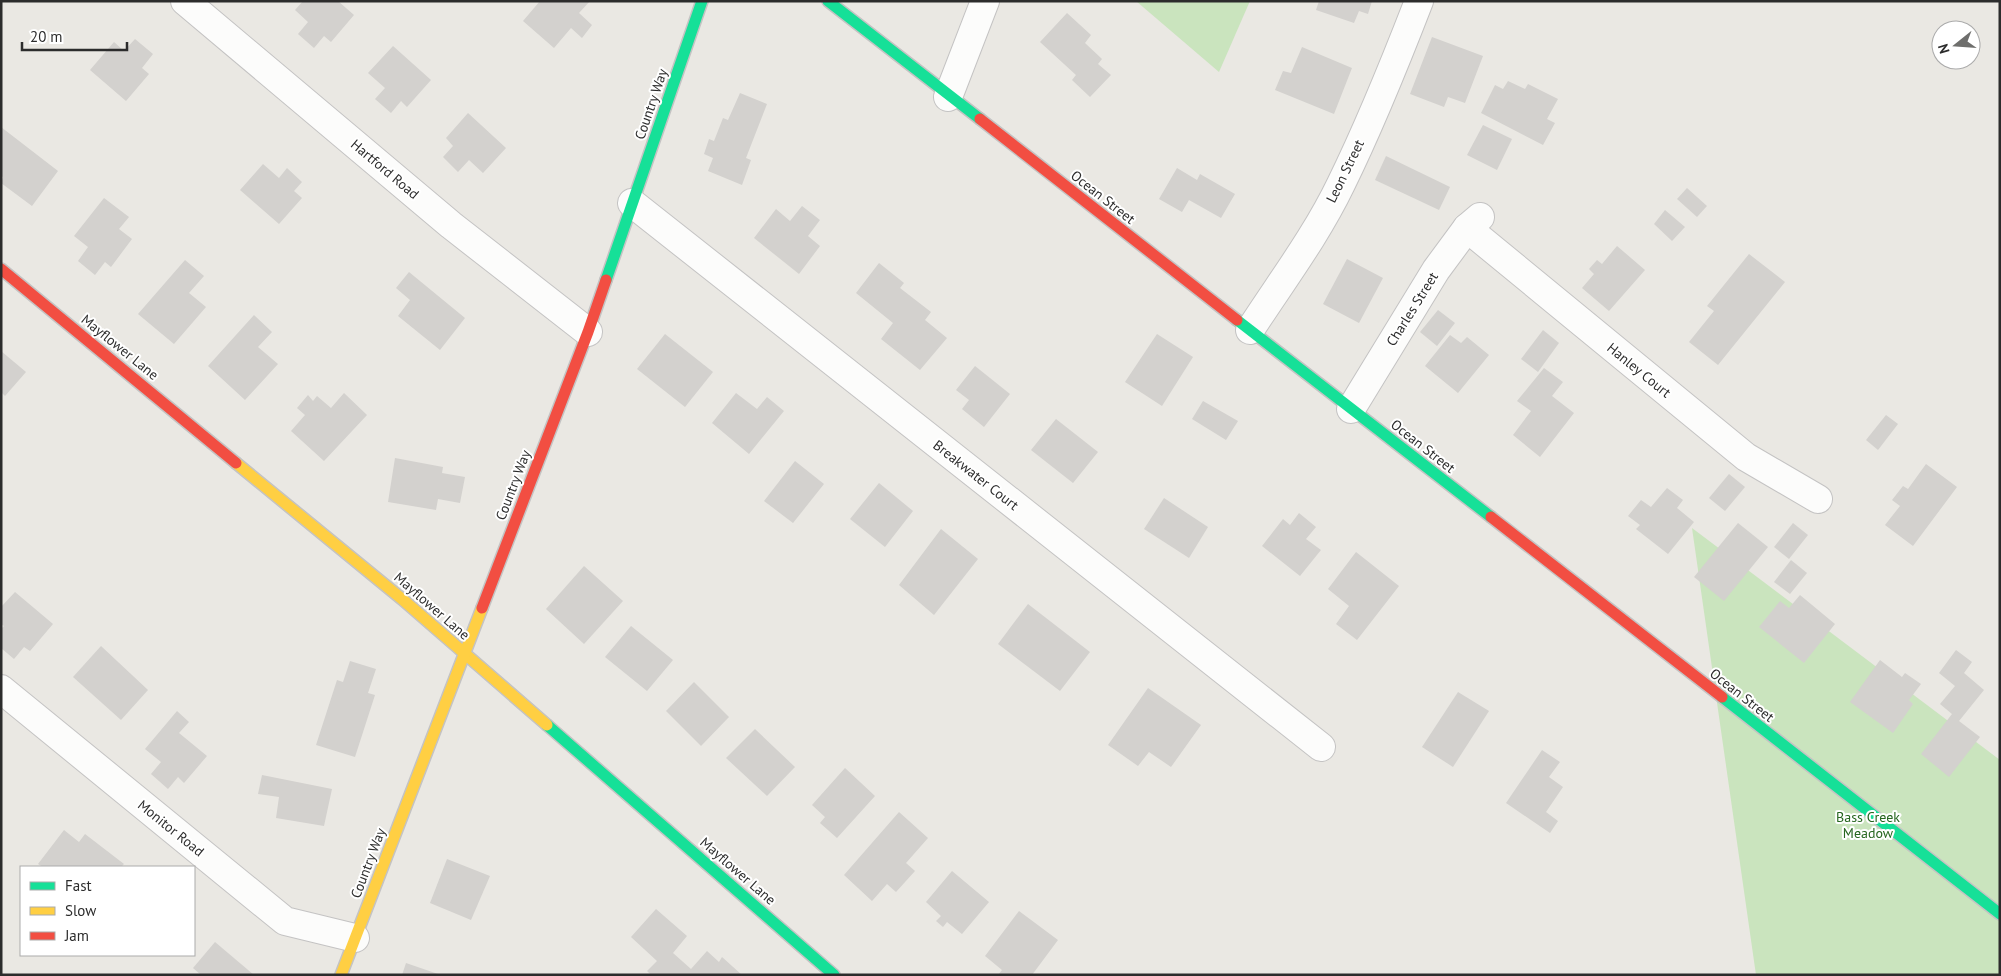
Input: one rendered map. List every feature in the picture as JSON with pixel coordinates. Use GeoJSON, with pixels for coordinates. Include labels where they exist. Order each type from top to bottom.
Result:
{"type":"FeatureCollection","features":[{"type":"Feature","properties":{"kind":"street","name":"Hartford Road"},"geometry":{"type":"LineString","coordinates":[[185,1],[208,12],[452,226],[588,332]]}},
{"type":"Feature","properties":{"kind":"street","name":"Country Way"},"geometry":{"type":"LineString","coordinates":[[341,975],[588,332],[702,1]]}},
{"type":"Feature","properties":{"kind":"street","name":"Ocean Street"},"geometry":{"type":"LineString","coordinates":[[828,1],[948,97],[2000,914]]}},
{"type":"Feature","properties":{"kind":"street"},"geometry":{"type":"LineString","coordinates":[[948,97],[971,42],[985,1]]}},
{"type":"Feature","properties":{"kind":"street","name":"Leon Street"},"geometry":{"type":"LineString","coordinates":[[1250,330],[1305,247],[1341,185],[1400,52],[1419,1]]}},
{"type":"Feature","properties":{"kind":"street","name":"Breakwater Court"},"geometry":{"type":"LineString","coordinates":[[632,203],[1321,747]]}},
{"type":"Feature","properties":{"kind":"street","name":"Charles Street"},"geometry":{"type":"LineString","coordinates":[[1351,409],[1436,270],[1474,222]]}},
{"type":"Feature","properties":{"kind":"street","name":"Hanley Court"},"geometry":{"type":"LineString","coordinates":[[1474,222],[1746,457],[1818,499]]}},
{"type":"Feature","properties":{"kind":"street","name":"Mayflower Lane"},"geometry":{"type":"LineString","coordinates":[[1,270],[402,599],[834,975]]}},
{"type":"Feature","properties":{"kind":"street","name":"Monitor Road"},"geometry":{"type":"LineString","coordinates":[[1,689],[285,921],[355,938]]}},
{"type":"Feature","properties":{"kind":"green space"},"geometry":{"type":"Polygon","coordinates":[[[1136,1],[1250,1],[1219,72],[1136,1]]]}},
{"type":"Feature","properties":{"kind":"green space","name":"Bass Creek Meadow"},"geometry":{"type":"Polygon","coordinates":[[[1692,528],[2000,760],[2000,975],[1756,975],[1692,528]]]}},
{"type":"Feature","properties":{"kind":"building"},"geometry":{"type":"Polygon","coordinates":[[[303,1],[338,1],[354,15],[331,42],[324,36],[314,48],[298,34],[308,22],[295,10],[303,1]]]}},
{"type":"Feature","properties":{"kind":"building"},"geometry":{"type":"Polygon","coordinates":[[[540,1],[590,1],[579,13],[592,25],[582,38],[571,28],[554,48],[523,21],[540,1]]]}},
{"type":"Feature","properties":{"kind":"building"},"geometry":{"type":"Polygon","coordinates":[[[1319,1],[1372,1],[1368,14],[1359,11],[1354,23],[1316,10],[1319,1]]]}},
{"type":"Feature","properties":{"kind":"building"},"geometry":{"type":"Polygon","coordinates":[[[1067,13],[1091,35],[1085,43],[1102,59],[1098,64],[1111,75],[1090,97],[1072,80],[1076,75],[1040,42],[1067,13]]]}},
{"type":"Feature","properties":{"kind":"building"},"geometry":{"type":"Polygon","coordinates":[[[1432,37],[1483,56],[1465,103],[1448,97],[1444,107],[1410,94],[1432,37]]]}},
{"type":"Feature","properties":{"kind":"building"},"geometry":{"type":"Polygon","coordinates":[[[135,39],[153,54],[142,68],[149,74],[126,101],[90,70],[114,42],[124,51],[135,39]]]}},
{"type":"Feature","properties":{"kind":"building"},"geometry":{"type":"Polygon","coordinates":[[[393,46],[431,80],[407,107],[401,101],[391,113],[375,99],[385,88],[368,73],[393,46]]]}},
{"type":"Feature","properties":{"kind":"building"},"geometry":{"type":"Polygon","coordinates":[[[1302,47],[1352,68],[1334,114],[1275,90],[1283,71],[1291,73],[1302,47]]]}},
{"type":"Feature","properties":{"kind":"building"},"geometry":{"type":"Polygon","coordinates":[[[1508,81],[1525,89],[1528,84],[1558,99],[1547,119],[1555,123],[1543,145],[1481,113],[1495,85],[1503,89],[1508,81]]]}},
{"type":"Feature","properties":{"kind":"building"},"geometry":{"type":"Polygon","coordinates":[[[740,93],[767,104],[746,158],[751,160],[742,185],[708,171],[713,158],[704,154],[709,139],[714,141],[723,118],[728,120],[740,93]]]}},
{"type":"Feature","properties":{"kind":"building"},"geometry":{"type":"Polygon","coordinates":[[[468,113],[506,148],[483,173],[469,160],[458,172],[443,157],[453,146],[446,138],[468,113]]]}},
{"type":"Feature","properties":{"kind":"building"},"geometry":{"type":"Polygon","coordinates":[[[1483,125],[1512,139],[1497,170],[1467,155],[1483,125]]]}},
{"type":"Feature","properties":{"kind":"building"},"geometry":{"type":"Polygon","coordinates":[[[1,127],[58,171],[32,206],[1,183],[3,177],[1,176],[1,127]]]}},
{"type":"Feature","properties":{"kind":"building"},"geometry":{"type":"Polygon","coordinates":[[[1386,156],[1450,187],[1439,210],[1375,180],[1386,156]]]}},
{"type":"Feature","properties":{"kind":"building"},"geometry":{"type":"Polygon","coordinates":[[[263,164],[279,178],[287,168],[302,182],[294,191],[302,198],[279,224],[240,190],[263,164]]]}},
{"type":"Feature","properties":{"kind":"building"},"geometry":{"type":"Polygon","coordinates":[[[1177,168],[1197,180],[1200,174],[1235,194],[1221,218],[1189,200],[1182,212],[1159,199],[1177,168]]]}},
{"type":"Feature","properties":{"kind":"building"},"geometry":{"type":"Polygon","coordinates":[[[1687,188],[1707,206],[1697,217],[1677,199],[1687,188]]]}},
{"type":"Feature","properties":{"kind":"building"},"geometry":{"type":"Polygon","coordinates":[[[104,198],[129,217],[119,229],[132,239],[111,267],[105,262],[95,275],[78,261],[88,247],[74,236],[104,198]]]}},
{"type":"Feature","properties":{"kind":"building"},"geometry":{"type":"Polygon","coordinates":[[[802,206],[820,220],[808,236],[820,246],[799,274],[754,238],[776,209],[790,221],[802,206]]]}},
{"type":"Feature","properties":{"kind":"building"},"geometry":{"type":"Polygon","coordinates":[[[1665,210],[1685,227],[1672,241],[1654,224],[1665,210]]]}},
{"type":"Feature","properties":{"kind":"building"},"geometry":{"type":"Polygon","coordinates":[[[1617,246],[1645,270],[1609,311],[1582,288],[1594,274],[1589,269],[1597,260],[1602,264],[1617,246]]]}},
{"type":"Feature","properties":{"kind":"building"},"geometry":{"type":"Polygon","coordinates":[[[1749,254],[1785,282],[1718,365],[1689,342],[1714,311],[1707,306],[1749,254]]]}},
{"type":"Feature","properties":{"kind":"building"},"geometry":{"type":"Polygon","coordinates":[[[1347,259],[1383,278],[1359,323],[1323,304],[1347,259]]]}},
{"type":"Feature","properties":{"kind":"building"},"geometry":{"type":"Polygon","coordinates":[[[185,260],[204,276],[189,293],[206,307],[174,344],[138,314],[185,260]]]}},
{"type":"Feature","properties":{"kind":"building"},"geometry":{"type":"Polygon","coordinates":[[[879,263],[904,283],[900,288],[931,312],[925,320],[947,338],[920,370],[881,339],[893,323],[856,293],[879,263]]]}},
{"type":"Feature","properties":{"kind":"building"},"geometry":{"type":"Polygon","coordinates":[[[409,272],[465,318],[440,350],[398,316],[410,300],[396,288],[409,272]]]}},
{"type":"Feature","properties":{"kind":"building"},"geometry":{"type":"Polygon","coordinates":[[[1438,310],[1455,323],[1437,346],[1420,332],[1438,310]]]}},
{"type":"Feature","properties":{"kind":"building"},"geometry":{"type":"Polygon","coordinates":[[[254,315],[272,332],[258,347],[278,364],[245,400],[208,366],[254,315]]]}},
{"type":"Feature","properties":{"kind":"building"},"geometry":{"type":"Polygon","coordinates":[[[1543,330],[1559,343],[1538,372],[1521,359],[1543,330]]]}},
{"type":"Feature","properties":{"kind":"building"},"geometry":{"type":"Polygon","coordinates":[[[665,334],[713,372],[685,407],[637,369],[665,334]]]}},
{"type":"Feature","properties":{"kind":"building"},"geometry":{"type":"Polygon","coordinates":[[[1157,334],[1193,357],[1162,406],[1125,382],[1157,334]]]}},
{"type":"Feature","properties":{"kind":"building"},"geometry":{"type":"Polygon","coordinates":[[[1450,335],[1461,343],[1467,337],[1489,355],[1458,393],[1425,366],[1450,335]]]}},
{"type":"Feature","properties":{"kind":"building"},"geometry":{"type":"Polygon","coordinates":[[[1,351],[26,372],[5,396],[1,392],[1,351]]]}},
{"type":"Feature","properties":{"kind":"building"},"geometry":{"type":"Polygon","coordinates":[[[975,366],[1010,394],[984,427],[962,409],[969,400],[956,390],[975,366]]]}},
{"type":"Feature","properties":{"kind":"building"},"geometry":{"type":"Polygon","coordinates":[[[1544,368],[1563,382],[1552,396],[1574,413],[1540,457],[1513,435],[1531,411],[1517,401],[1544,368]]]}},
{"type":"Feature","properties":{"kind":"building"},"geometry":{"type":"Polygon","coordinates":[[[344,393],[367,415],[324,461],[291,431],[305,415],[297,408],[308,395],[313,401],[317,396],[331,408],[344,393]]]}},
{"type":"Feature","properties":{"kind":"building"},"geometry":{"type":"Polygon","coordinates":[[[736,393],[757,409],[767,397],[784,411],[749,454],[712,423],[736,393]]]}},
{"type":"Feature","properties":{"kind":"building"},"geometry":{"type":"Polygon","coordinates":[[[1203,401],[1238,421],[1226,440],[1192,419],[1203,401]]]}},
{"type":"Feature","properties":{"kind":"building"},"geometry":{"type":"Polygon","coordinates":[[[1886,415],[1898,424],[1878,450],[1866,440],[1886,415]]]}},
{"type":"Feature","properties":{"kind":"building"},"geometry":{"type":"Polygon","coordinates":[[[1056,419],[1098,452],[1073,483],[1031,450],[1056,419]]]}},
{"type":"Feature","properties":{"kind":"building"},"geometry":{"type":"Polygon","coordinates":[[[395,458],[443,467],[442,473],[465,477],[460,503],[438,499],[436,510],[388,502],[395,458]]]}},
{"type":"Feature","properties":{"kind":"building"},"geometry":{"type":"Polygon","coordinates":[[[795,461],[824,484],[793,523],[764,501],[795,461]]]}},
{"type":"Feature","properties":{"kind":"building"},"geometry":{"type":"Polygon","coordinates":[[[1926,464],[1957,487],[1913,546],[1885,525],[1900,506],[1892,500],[1903,486],[1908,489],[1926,464]]]}},
{"type":"Feature","properties":{"kind":"building"},"geometry":{"type":"Polygon","coordinates":[[[1729,474],[1745,487],[1725,511],[1709,498],[1729,474]]]}},
{"type":"Feature","properties":{"kind":"building"},"geometry":{"type":"Polygon","coordinates":[[[879,483],[913,511],[885,547],[850,519],[879,483]]]}},
{"type":"Feature","properties":{"kind":"building"},"geometry":{"type":"Polygon","coordinates":[[[1667,488],[1683,500],[1677,508],[1694,522],[1668,554],[1636,529],[1640,525],[1628,516],[1641,500],[1651,507],[1667,488]]]}},
{"type":"Feature","properties":{"kind":"building"},"geometry":{"type":"Polygon","coordinates":[[[1164,498],[1208,527],[1189,558],[1144,529],[1164,498]]]}},
{"type":"Feature","properties":{"kind":"building"},"geometry":{"type":"Polygon","coordinates":[[[1299,513],[1316,527],[1306,539],[1321,550],[1300,576],[1262,546],[1283,519],[1290,525],[1299,513]]]}},
{"type":"Feature","properties":{"kind":"building"},"geometry":{"type":"Polygon","coordinates":[[[1738,523],[1768,547],[1724,601],[1694,577],[1738,523]]]}},
{"type":"Feature","properties":{"kind":"building"},"geometry":{"type":"Polygon","coordinates":[[[1793,523],[1808,535],[1789,559],[1774,547],[1793,523]]]}},
{"type":"Feature","properties":{"kind":"building"},"geometry":{"type":"Polygon","coordinates":[[[941,529],[978,559],[934,615],[899,585],[941,529]]]}},
{"type":"Feature","properties":{"kind":"building"},"geometry":{"type":"Polygon","coordinates":[[[1356,552],[1399,586],[1357,640],[1336,624],[1349,606],[1328,589],[1356,552]]]}},
{"type":"Feature","properties":{"kind":"building"},"geometry":{"type":"Polygon","coordinates":[[[1791,560],[1807,573],[1790,594],[1774,582],[1791,560]]]}},
{"type":"Feature","properties":{"kind":"building"},"geometry":{"type":"Polygon","coordinates":[[[584,566],[623,601],[584,644],[546,609],[584,566]]]}},
{"type":"Feature","properties":{"kind":"building"},"geometry":{"type":"Polygon","coordinates":[[[15,592],[53,624],[30,651],[24,647],[14,659],[1,648],[1,629],[4,626],[1,624],[1,607],[15,592]]]}},
{"type":"Feature","properties":{"kind":"building"},"geometry":{"type":"Polygon","coordinates":[[[1800,595],[1835,624],[1804,663],[1759,627],[1780,601],[1789,608],[1800,595]]]}},
{"type":"Feature","properties":{"kind":"building"},"geometry":{"type":"Polygon","coordinates":[[[1028,604],[1090,652],[1060,691],[998,644],[1028,604]]]}},
{"type":"Feature","properties":{"kind":"building"},"geometry":{"type":"Polygon","coordinates":[[[631,626],[673,660],[647,691],[605,657],[631,626]]]}},
{"type":"Feature","properties":{"kind":"building"},"geometry":{"type":"Polygon","coordinates":[[[101,646],[148,690],[121,720],[73,677],[101,646]]]}},
{"type":"Feature","properties":{"kind":"building"},"geometry":{"type":"Polygon","coordinates":[[[1956,650],[1972,662],[1964,673],[1984,690],[1959,721],[1980,737],[1949,777],[1921,754],[1952,714],[1940,704],[1955,686],[1939,673],[1956,650]]]}},
{"type":"Feature","properties":{"kind":"building"},"geometry":{"type":"Polygon","coordinates":[[[1880,660],[1902,677],[1905,673],[1921,684],[1909,700],[1913,704],[1893,733],[1850,702],[1880,660]]]}},
{"type":"Feature","properties":{"kind":"building"},"geometry":{"type":"Polygon","coordinates":[[[350,661],[376,669],[368,693],[375,695],[355,757],[316,745],[337,680],[343,682],[350,661]]]}},
{"type":"Feature","properties":{"kind":"building"},"geometry":{"type":"Polygon","coordinates":[[[694,682],[729,717],[701,746],[666,711],[694,682]]]}},
{"type":"Feature","properties":{"kind":"building"},"geometry":{"type":"Polygon","coordinates":[[[1148,688],[1201,725],[1171,767],[1149,752],[1138,766],[1108,745],[1148,688]]]}},
{"type":"Feature","properties":{"kind":"building"},"geometry":{"type":"Polygon","coordinates":[[[1458,692],[1489,711],[1453,767],[1422,747],[1458,692]]]}},
{"type":"Feature","properties":{"kind":"building"},"geometry":{"type":"Polygon","coordinates":[[[177,711],[189,722],[179,733],[207,756],[184,783],[178,777],[168,789],[151,774],[161,762],[145,749],[177,711]]]}},
{"type":"Feature","properties":{"kind":"building"},"geometry":{"type":"Polygon","coordinates":[[[755,729],[795,767],[767,796],[726,758],[755,729]]]}},
{"type":"Feature","properties":{"kind":"building"},"geometry":{"type":"Polygon","coordinates":[[[1542,750],[1560,762],[1549,777],[1563,787],[1546,812],[1558,821],[1550,833],[1506,803],[1542,750]]]}},
{"type":"Feature","properties":{"kind":"building"},"geometry":{"type":"Polygon","coordinates":[[[845,768],[875,796],[837,838],[820,823],[825,817],[812,805],[845,768]]]}},
{"type":"Feature","properties":{"kind":"building"},"geometry":{"type":"Polygon","coordinates":[[[262,775],[332,789],[324,826],[276,818],[279,797],[258,794],[262,775]]]}},
{"type":"Feature","properties":{"kind":"building"},"geometry":{"type":"Polygon","coordinates":[[[899,812],[928,838],[906,863],[915,871],[896,892],[887,884],[872,901],[844,875],[899,812]]]}},
{"type":"Feature","properties":{"kind":"building"},"geometry":{"type":"Polygon","coordinates":[[[64,830],[79,842],[85,834],[124,864],[122,866],[41,866],[38,864],[64,830]]]}},
{"type":"Feature","properties":{"kind":"building"},"geometry":{"type":"Polygon","coordinates":[[[447,859],[490,876],[471,920],[430,903],[447,859]]]}},
{"type":"Feature","properties":{"kind":"building"},"geometry":{"type":"Polygon","coordinates":[[[952,871],[989,902],[962,934],[947,922],[943,927],[936,921],[941,916],[926,902],[952,871]]]}},
{"type":"Feature","properties":{"kind":"building"},"geometry":{"type":"Polygon","coordinates":[[[656,909],[687,936],[673,953],[691,969],[707,951],[719,962],[722,957],[742,975],[651,975],[647,971],[657,961],[631,937],[656,909]]]}},
{"type":"Feature","properties":{"kind":"building"},"geometry":{"type":"Polygon","coordinates":[[[1019,911],[1058,940],[1032,975],[998,975],[1002,970],[985,956],[1019,911]]]}},
{"type":"Feature","properties":{"kind":"building"},"geometry":{"type":"Polygon","coordinates":[[[215,942],[254,975],[201,975],[193,968],[215,942]]]}},
{"type":"Feature","properties":{"kind":"building"},"geometry":{"type":"Polygon","coordinates":[[[406,963],[438,974],[438,975],[402,975],[406,963]]]}},
{"type":"Feature","properties":{"kind":"traffic: fast"},"geometry":{"type":"LineString","coordinates":[[606,280],[702,1]]}},
{"type":"Feature","properties":{"kind":"traffic: fast"},"geometry":{"type":"LineString","coordinates":[[828,1],[980,119]]}},
{"type":"Feature","properties":{"kind":"traffic: fast"},"geometry":{"type":"LineString","coordinates":[[1237,320],[1491,517]]}},
{"type":"Feature","properties":{"kind":"traffic: fast"},"geometry":{"type":"LineString","coordinates":[[1722,697],[2000,914]]}},
{"type":"Feature","properties":{"kind":"traffic: fast"},"geometry":{"type":"LineString","coordinates":[[547,725],[834,975]]}},
{"type":"Feature","properties":{"kind":"traffic: slow"},"geometry":{"type":"LineString","coordinates":[[236,463],[402,599],[547,725]]}},
{"type":"Feature","properties":{"kind":"traffic: slow"},"geometry":{"type":"LineString","coordinates":[[341,975],[482,608]]}},
{"type":"Feature","properties":{"kind":"traffic: jam"},"geometry":{"type":"LineString","coordinates":[[980,119],[1237,320]]}},
{"type":"Feature","properties":{"kind":"traffic: jam"},"geometry":{"type":"LineString","coordinates":[[1,269],[236,463]]}},
{"type":"Feature","properties":{"kind":"traffic: jam"},"geometry":{"type":"LineString","coordinates":[[482,608],[588,332],[606,280]]}},
{"type":"Feature","properties":{"kind":"traffic: jam"},"geometry":{"type":"LineString","coordinates":[[1491,517],[1722,697]]}}]}
